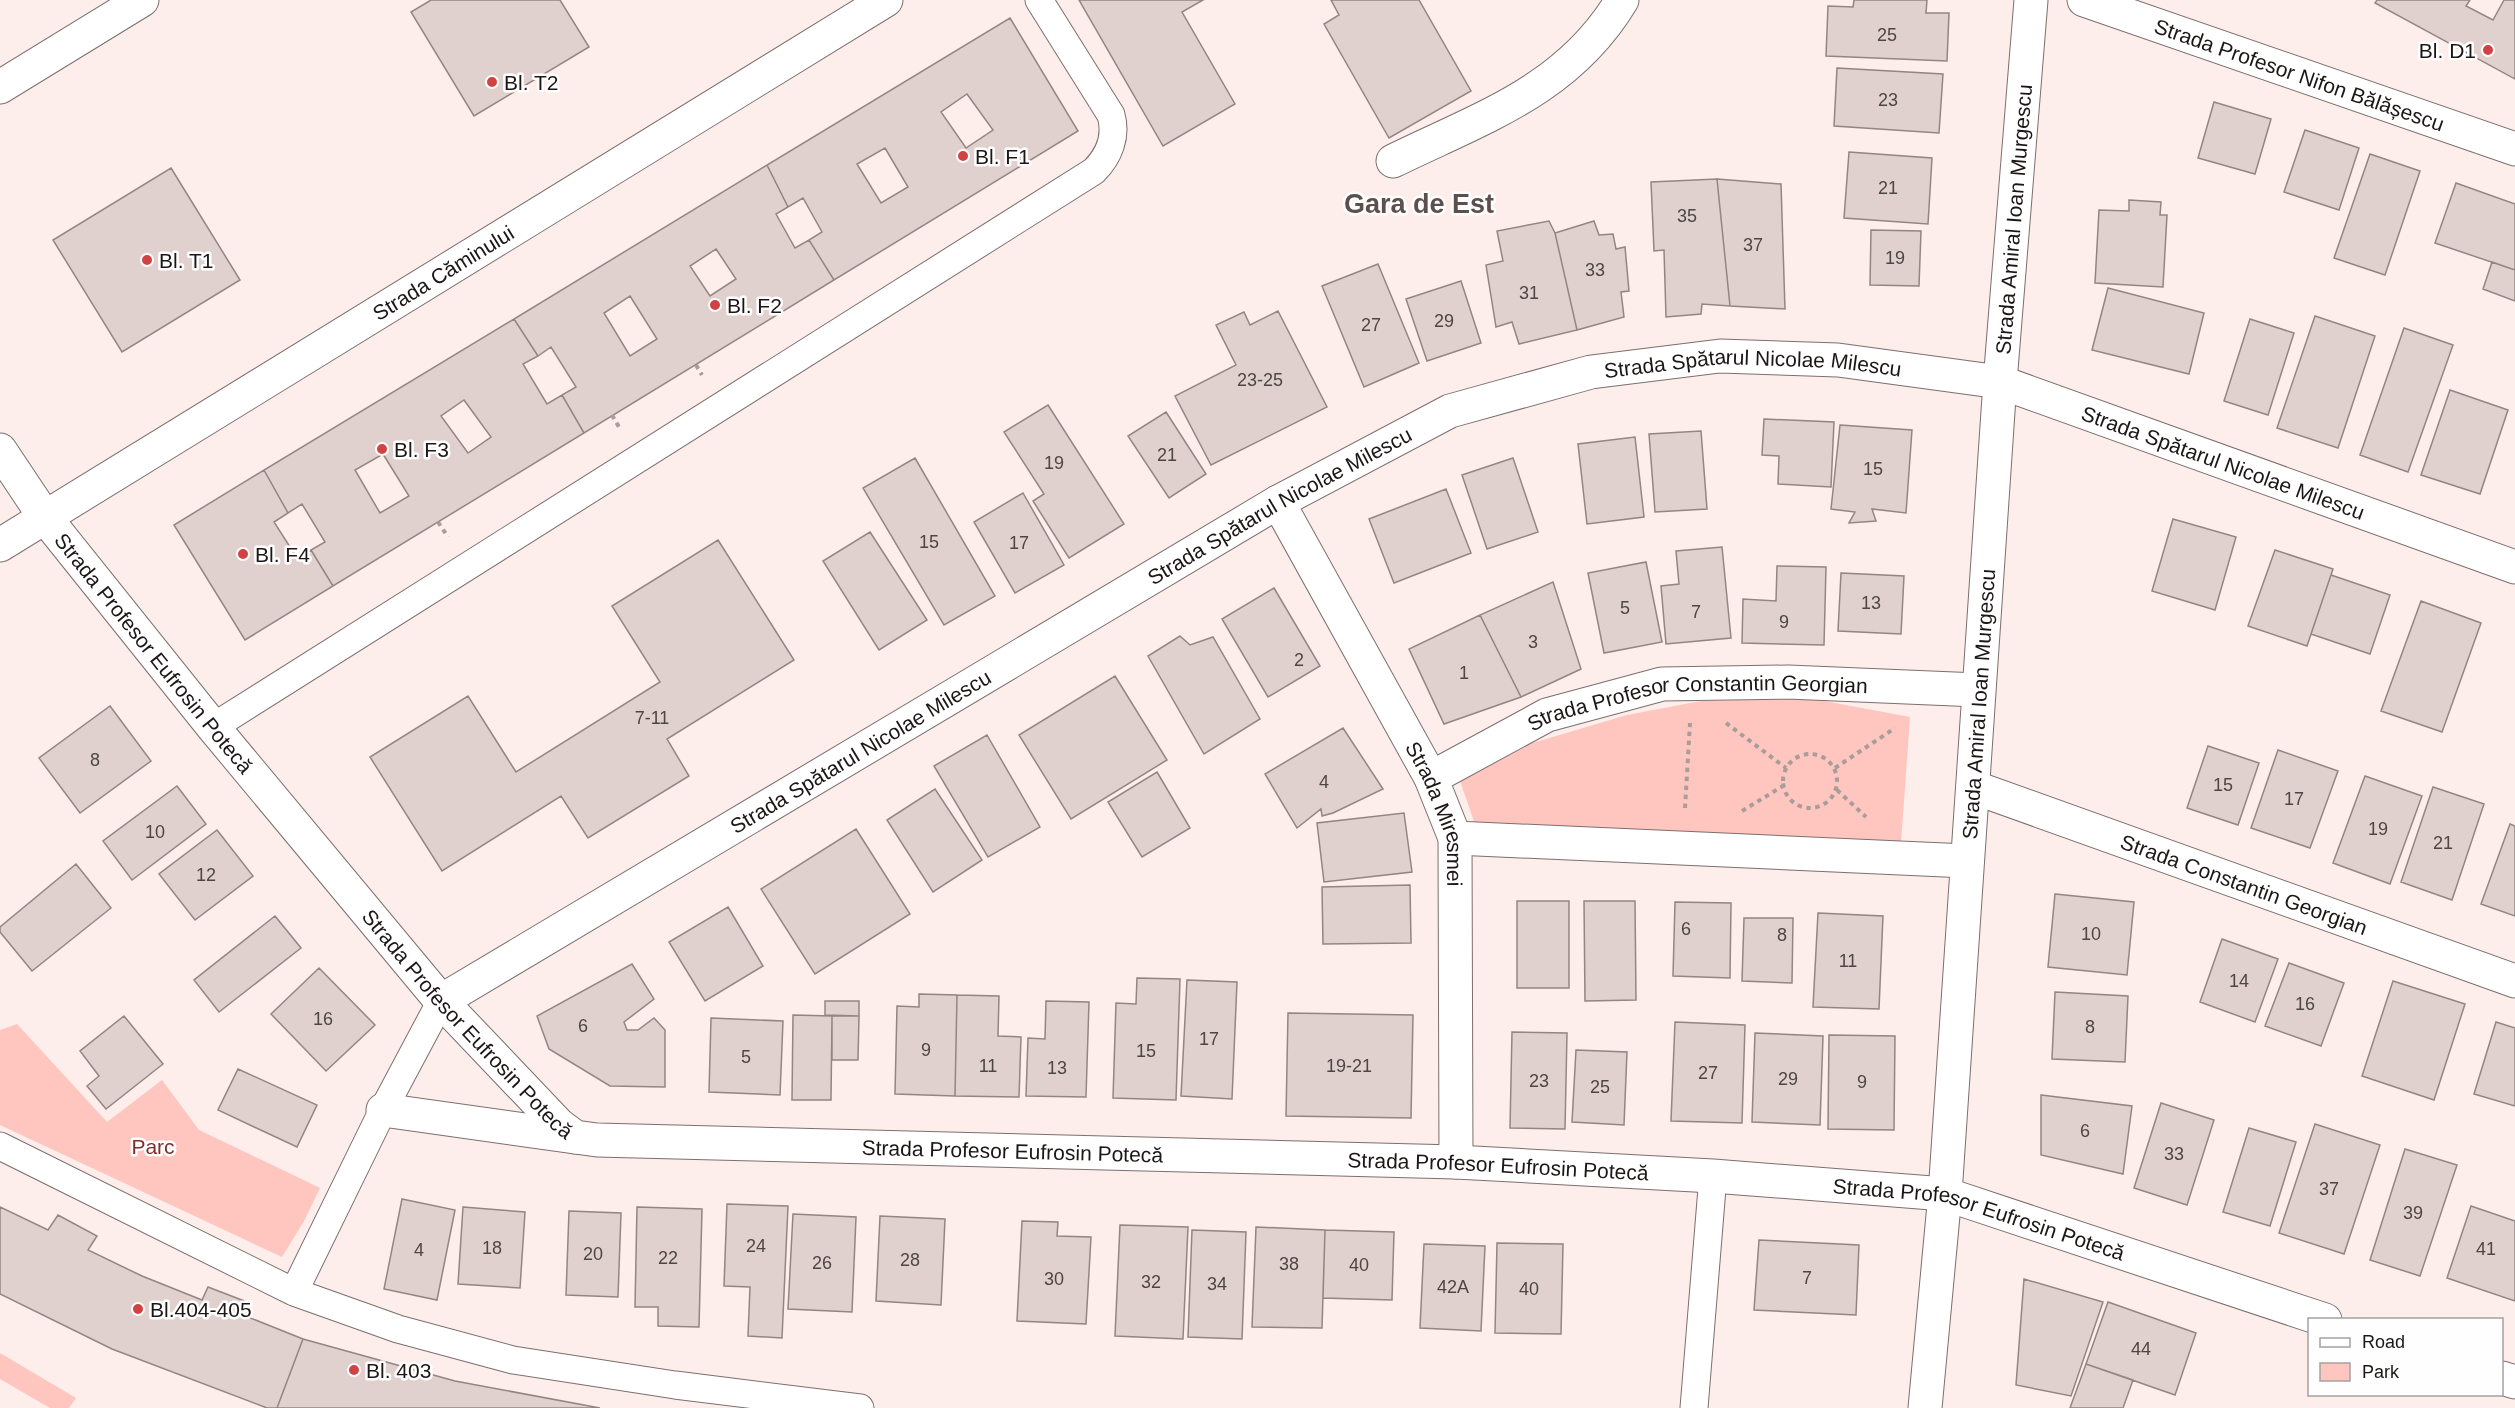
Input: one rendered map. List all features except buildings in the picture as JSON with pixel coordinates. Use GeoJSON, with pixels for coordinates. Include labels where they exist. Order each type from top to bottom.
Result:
{"type":"FeatureCollection","features":[{"type":"Feature","properties":{"kind":"street"},"geometry":{"type":"LineString","coordinates":[[0,87],[142,0]]}},
{"type":"Feature","properties":{"kind":"street","name":"Strada Căminului"},"geometry":{"type":"LineString","coordinates":[[0,545],[886,0]]}},
{"type":"Feature","properties":{"kind":"street"},"geometry":{"type":"LineString","coordinates":[[1393,161],[1530,94],[1583,53],[1622,0]]}},
{"type":"Feature","properties":{"kind":"street","name":"Strada Amiral Ioan Murgescu"},"geometry":{"type":"LineString","coordinates":[[1925,1408],[1945,1194],[2000,382],[2031,0]]}},
{"type":"Feature","properties":{"kind":"street","name":"Strada Profesor Nifon Bălășescu"},"geometry":{"type":"LineString","coordinates":[[2084,0],[2515,148]]}},
{"type":"Feature","properties":{"kind":"street","name":"Strada Spătarul Nicolae Milescu"},"geometry":{"type":"LineString","coordinates":[[441,1001],[1278,502],[1450,411],[1591,372],[1720,356],[1838,360],[2000,382],[2515,567]]}},
{"type":"Feature","properties":{"kind":"street","name":"Strada Profesor Eufrosin Potecă"},"geometry":{"type":"LineString","coordinates":[[0,450],[44,516],[213,727],[441,1001],[559,1125],[575,1137],[621,1141],[1456,1162],[1713,1176],[1945,1194],[2319,1318]]}},
{"type":"Feature","properties":{"kind":"street","name":"Strada Miresmei"},"geometry":{"type":"LineString","coordinates":[[1278,502],[1431,778],[1455,838],[1456,1162]]}},
{"type":"Feature","properties":{"kind":"street","name":"Strada Profesor Constantin Georgian"},"geometry":{"type":"LineString","coordinates":[[1431,778],[1547,715],[1662,684],[1692,690],[1788,682],[1978,690]]}},
{"type":"Feature","properties":{"kind":"street","name":"Strada Constantin Georgian"},"geometry":{"type":"LineString","coordinates":[[1973,787],[2515,981]]}},
{"type":"Feature","properties":{"kind":"street"},"geometry":{"type":"LineString","coordinates":[[1455,838],[1967,861]]}},
{"type":"Feature","properties":{"kind":"street"},"geometry":{"type":"LineString","coordinates":[[383,1110],[575,1137]]}},
{"type":"Feature","properties":{"kind":"lane"},"geometry":{"type":"LineString","coordinates":[[213,727],[1094,171],[1104,159],[1111,145],[1113,130],[1111,115],[1039,0]]}},
{"type":"Feature","properties":{"kind":"lane"},"geometry":{"type":"LineString","coordinates":[[294,1292],[383,1110],[441,1001]]}},
{"type":"Feature","properties":{"kind":"lane"},"geometry":{"type":"LineString","coordinates":[[0,1146],[294,1292],[398,1329],[513,1360],[819,1406],[860,1408]]}},
{"type":"Feature","properties":{"kind":"lane"},"geometry":{"type":"LineString","coordinates":[[1694,1408],[1713,1176]]}},
{"type":"Feature","properties":{"kind":"path"},"geometry":{"type":"LineString","coordinates":[[1692,690],[1786,768]]}},
{"type":"Feature","properties":{"kind":"path"},"geometry":{"type":"LineString","coordinates":[[1683,848],[1692,690]]}},
{"type":"Feature","properties":{"kind":"path"},"geometry":{"type":"LineString","coordinates":[[1810,753],[1825,757],[1835,768],[1838,778],[1837,790],[1830,801],[1820,807],[1808,809],[1796,805],[1788,797],[1783,786],[1786,768],[1796,757],[1810,753]]}},
{"type":"Feature","properties":{"kind":"green space"},"geometry":{"type":"Polygon","coordinates":[[[1808,698],[1910,717],[1901,843],[1476,827],[1460,781],[1512,749],[1627,715],[1701,701],[1808,698]]]}},
{"type":"Feature","properties":{"kind":"green space","name":"Parc"},"geometry":{"type":"Polygon","coordinates":[[[17,1024],[107,1122],[162,1080],[199,1130],[320,1188],[304,1221],[282,1257],[0,1125],[0,1030],[17,1024]]]}},
{"type":"Feature","properties":{"kind":"green space"},"geometry":{"type":"Polygon","coordinates":[[[0,1353],[76,1398],[69,1408],[50,1408],[0,1379],[0,1353]]]}},
{"type":"Feature","properties":{"kind":"place","name":"Bl. D1"},"geometry":{"type":"Point","coordinates":[2488,50]}},
{"type":"Feature","properties":{"kind":"place","name":"Bl. T2"},"geometry":{"type":"Point","coordinates":[492,82]}},
{"type":"Feature","properties":{"kind":"place","name":"Bl. F1"},"geometry":{"type":"Point","coordinates":[963,156]}},
{"type":"Feature","properties":{"kind":"place","name":"Bl. T1"},"geometry":{"type":"Point","coordinates":[147,260]}},
{"type":"Feature","properties":{"kind":"place","name":"Bl. F2"},"geometry":{"type":"Point","coordinates":[715,305]}},
{"type":"Feature","properties":{"kind":"place","name":"Bl. F3"},"geometry":{"type":"Point","coordinates":[382,449]}},
{"type":"Feature","properties":{"kind":"place","name":"Bl. F4"},"geometry":{"type":"Point","coordinates":[243,554]}},
{"type":"Feature","properties":{"kind":"place","name":"Bl.404-405"},"geometry":{"type":"Point","coordinates":[138,1309]}},
{"type":"Feature","properties":{"kind":"place","name":"Bl. 403"},"geometry":{"type":"Point","coordinates":[354,1370]}},
{"type":"Feature","properties":{"kind":"district","name":"Gara de Est"},"geometry":{"type":"Point","coordinates":[1419,204]}}]}
